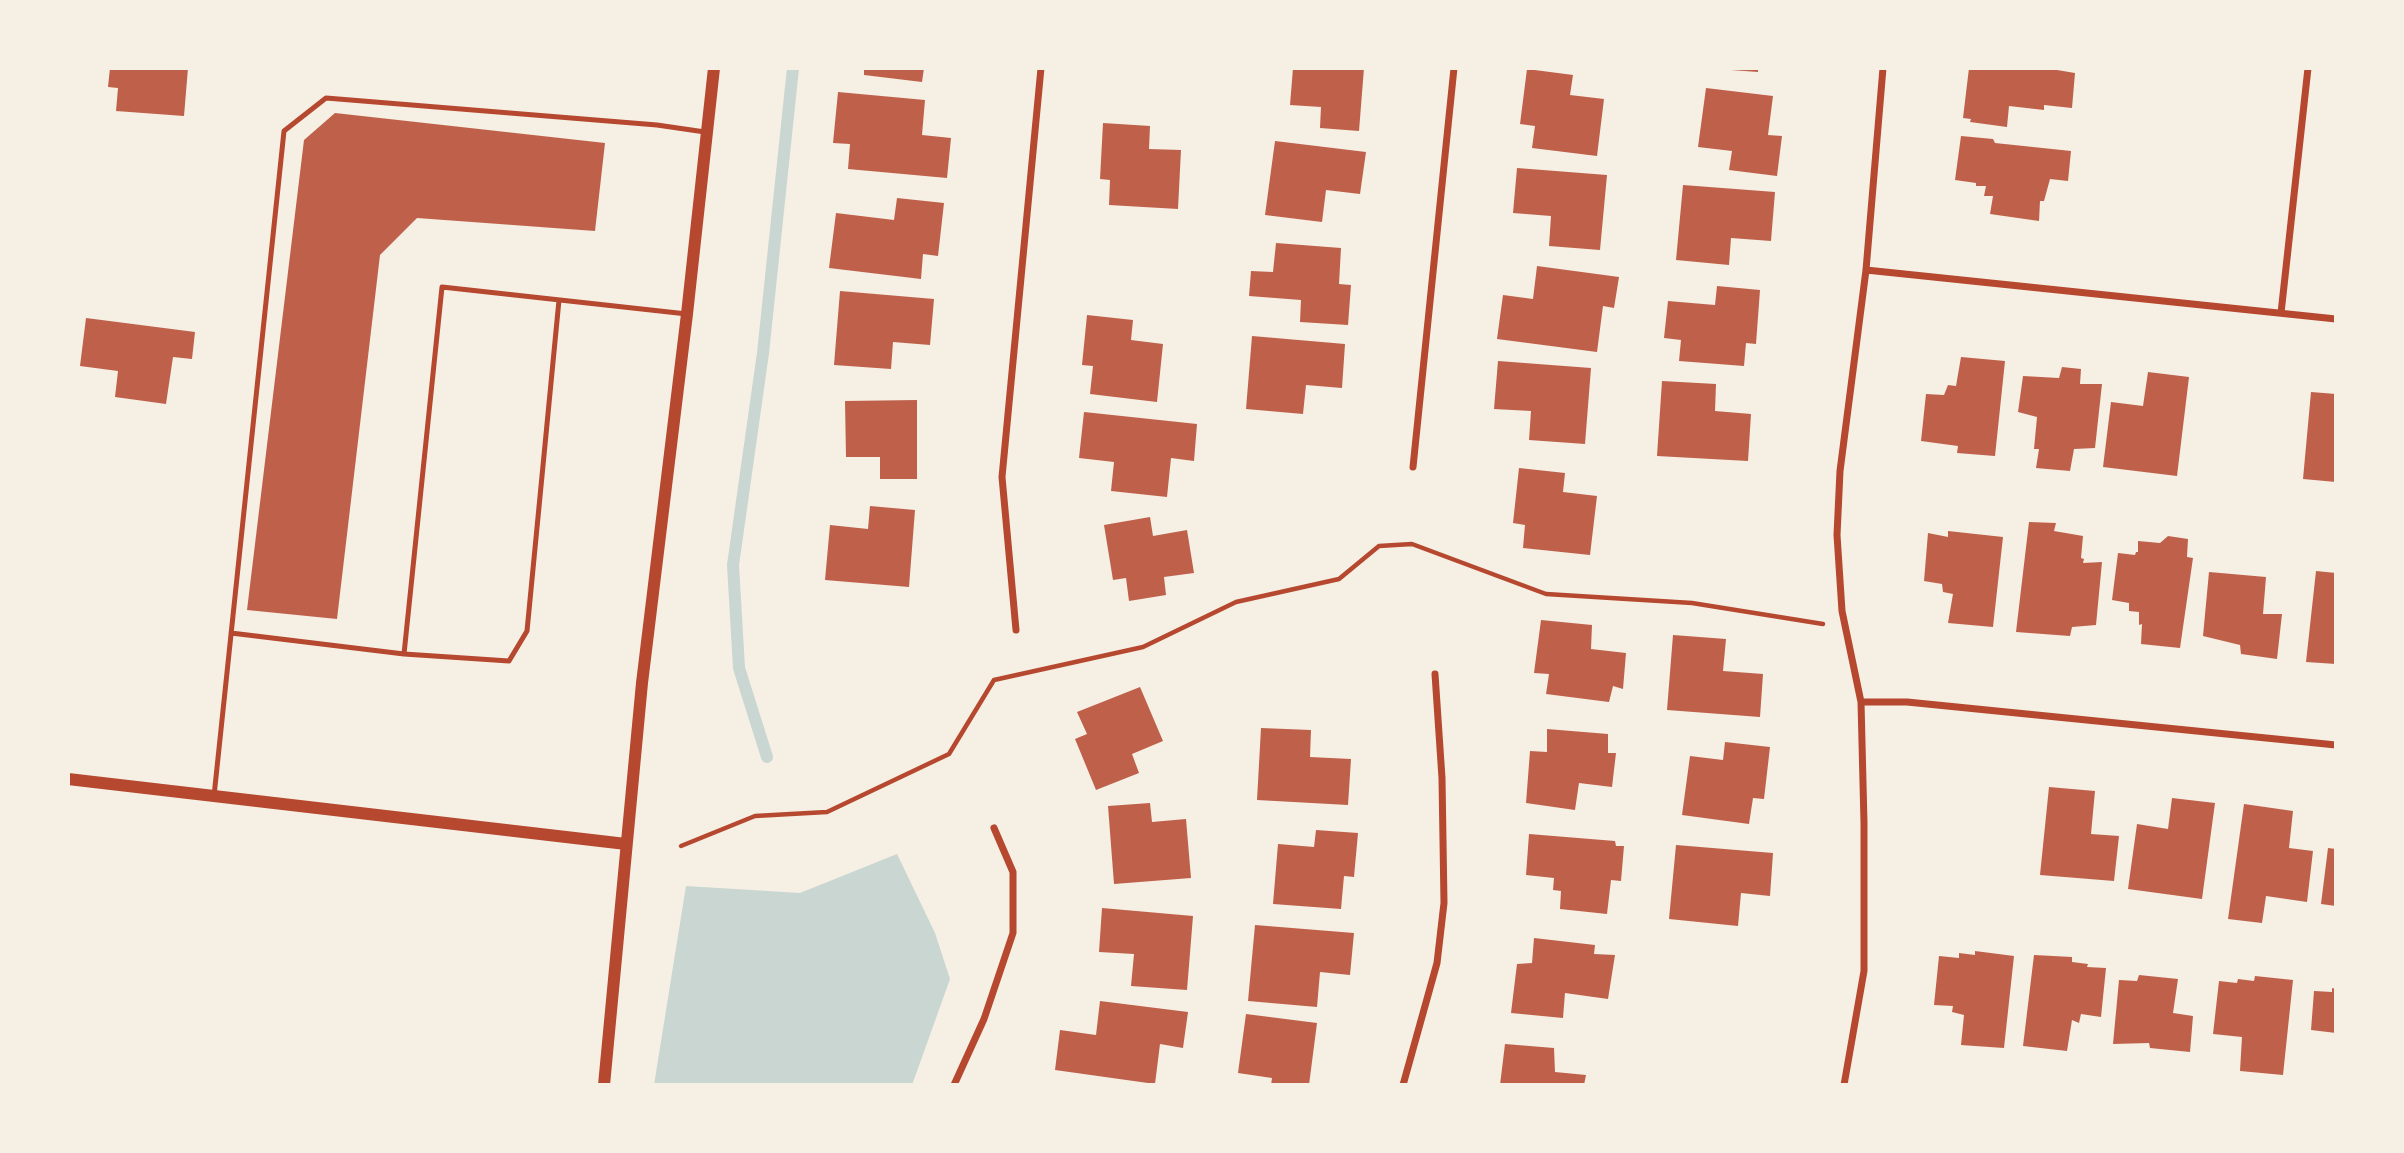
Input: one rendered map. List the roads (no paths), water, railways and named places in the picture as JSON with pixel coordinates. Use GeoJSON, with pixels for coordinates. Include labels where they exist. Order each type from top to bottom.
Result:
{"type":"FeatureCollection","features":[{"type":"Feature","properties":{"kind":"street"},"geometry":{"type":"LineString","coordinates":[[604,1085],[642,683],[714,68]]}},
{"type":"Feature","properties":{"kind":"street"},"geometry":{"type":"LineString","coordinates":[[1016,629],[1002,477],[1041,68]]}},
{"type":"Feature","properties":{"kind":"street"},"geometry":{"type":"LineString","coordinates":[[1413,467],[1454,68]]}},
{"type":"Feature","properties":{"kind":"street"},"geometry":{"type":"LineString","coordinates":[[1844,1085],[1864,971],[1864,823],[1861,702],[1842,611],[1837,535],[1840,471],[1866,270],[1883,68]]}},
{"type":"Feature","properties":{"kind":"street"},"geometry":{"type":"LineString","coordinates":[[2281,313],[2308,68]]}},
{"type":"Feature","properties":{"kind":"street"},"geometry":{"type":"LineString","coordinates":[[1866,270],[2336,319]]}},
{"type":"Feature","properties":{"kind":"street"},"geometry":{"type":"LineString","coordinates":[[1403,1085],[1437,963],[1444,903],[1442,778],[1435,674]]}},
{"type":"Feature","properties":{"kind":"street"},"geometry":{"type":"LineString","coordinates":[[1861,702],[1908,702],[2336,745]]}},
{"type":"Feature","properties":{"kind":"street"},"geometry":{"type":"LineString","coordinates":[[68,779],[626,844]]}},
{"type":"Feature","properties":{"kind":"street"},"geometry":{"type":"LineString","coordinates":[[954,1085],[984,1019],[1013,933],[1013,872],[994,828]]}},
{"type":"Feature","properties":{"kind":"lane"},"geometry":{"type":"LineString","coordinates":[[214,796],[284,131],[326,98],[657,125],[707,133]]}},
{"type":"Feature","properties":{"kind":"lane"},"geometry":{"type":"LineString","coordinates":[[404,654],[442,286],[687,314]]}},
{"type":"Feature","properties":{"kind":"lane"},"geometry":{"type":"LineString","coordinates":[[231,633],[404,654],[509,661],[527,631],[559,300]]}},
{"type":"Feature","properties":{"kind":"waterway"},"geometry":{"type":"LineString","coordinates":[[767,757],[739,668],[733,565],[763,353],[793,68]]}}]}
